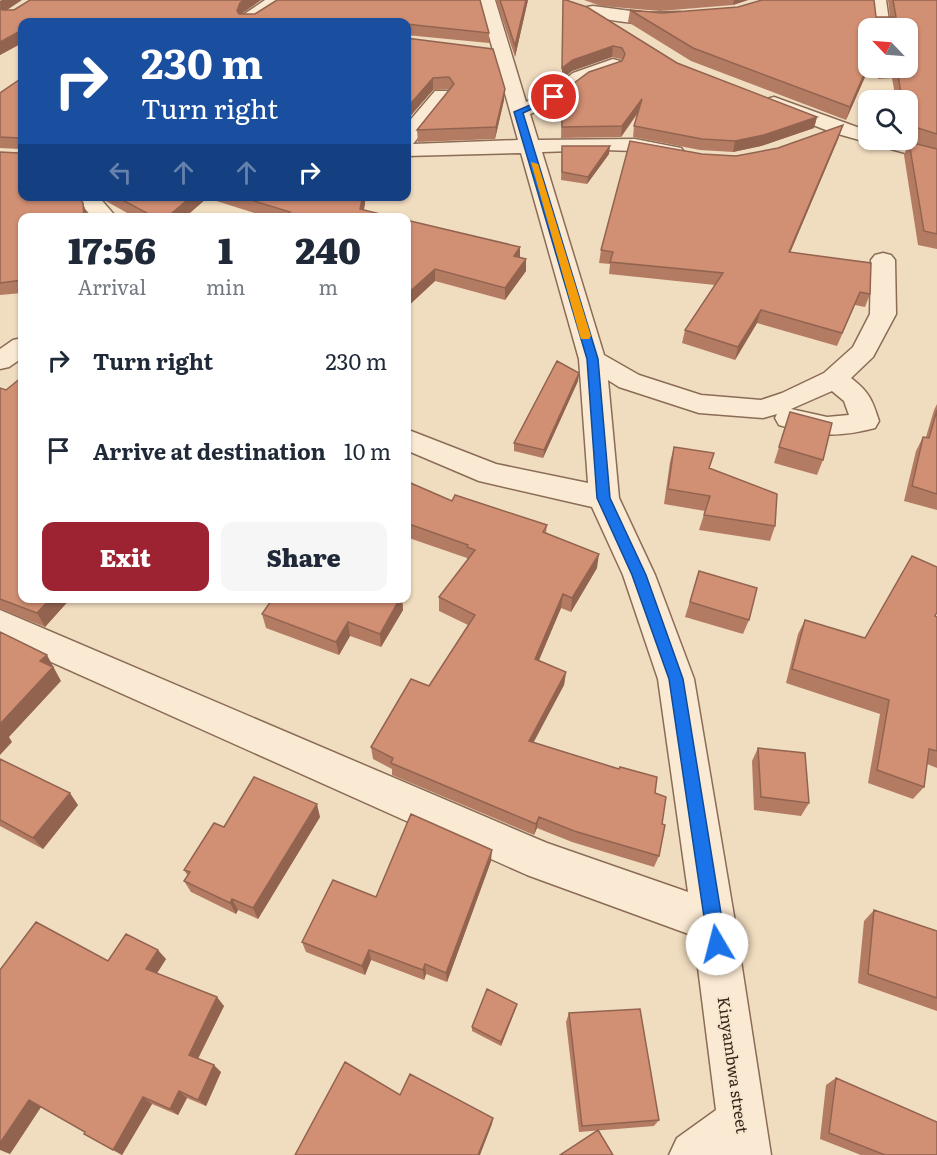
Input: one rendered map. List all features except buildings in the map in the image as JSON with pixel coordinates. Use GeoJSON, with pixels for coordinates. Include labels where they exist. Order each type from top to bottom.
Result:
{"type":"FeatureCollection","features":[{"type":"Feature","properties":{"kind":"street"},"geometry":{"type":"LineString","coordinates":[[250,18],[267,5],[282,0]]}},
{"type":"Feature","properties":{"kind":"street","name":"Kinyambwa street"},"geometry":{"type":"LineString","coordinates":[[487,0],[490,52],[519,112],[592,359],[604,498],[639,575],[676,679],[714,922],[743,1138]]}},
{"type":"Feature","properties":{"kind":"street"},"geometry":{"type":"LineString","coordinates":[[878,0],[881,18]]}},
{"type":"Feature","properties":{"kind":"street"},"geometry":{"type":"LineString","coordinates":[[571,4],[593,11],[646,18],[688,15]]}},
{"type":"Feature","properties":{"kind":"street"},"geometry":{"type":"LineString","coordinates":[[593,11],[633,36]]}},
{"type":"Feature","properties":{"kind":"street"},"geometry":{"type":"LineString","coordinates":[[519,112],[554,97],[580,77],[613,65]]}},
{"type":"Feature","properties":{"kind":"street"},"geometry":{"type":"LineString","coordinates":[[411,133],[442,95]]}},
{"type":"Feature","properties":{"kind":"street"},"geometry":{"type":"LineString","coordinates":[[760,97],[838,128],[858,133]]}},
{"type":"Feature","properties":{"kind":"street"},"geometry":{"type":"LineString","coordinates":[[808,139],[838,128]]}},
{"type":"Feature","properties":{"kind":"street"},"geometry":{"type":"LineString","coordinates":[[411,150],[528,145],[635,145],[689,155]]}},
{"type":"Feature","properties":{"kind":"street"},"geometry":{"type":"LineString","coordinates":[[915,150],[937,156]]}},
{"type":"Feature","properties":{"kind":"street"},"geometry":{"type":"LineString","coordinates":[[90,201],[101,213]]}},
{"type":"Feature","properties":{"kind":"street"},"geometry":{"type":"LineString","coordinates":[[763,410],[834,379],[864,351],[883,314],[883,260]]}},
{"type":"Feature","properties":{"kind":"street"},"geometry":{"type":"LineString","coordinates":[[0,361],[18,349]]}},
{"type":"Feature","properties":{"kind":"street"},"geometry":{"type":"LineString","coordinates":[[592,359],[629,381],[699,404],[763,410],[814,426],[844,428],[865,421],[857,397],[834,379]]}},
{"type":"Feature","properties":{"kind":"street"},"geometry":{"type":"LineString","coordinates":[[411,442],[490,473],[604,498]]}},
{"type":"Feature","properties":{"kind":"street"},"geometry":{"type":"LineString","coordinates":[[0,624],[543,861],[714,922]]}},
{"type":"Feature","properties":{"kind":"street"},"geometry":{"type":"LineString","coordinates":[[694,1155],[743,1138]]}},
{"type":"Feature","properties":{"kind":"slow traffic"},"geometry":{"type":"LineString","coordinates":[[534,164],[585,336]]}},
{"type":"Feature","properties":{"kind":"route"},"geometry":{"type":"LineString","coordinates":[[554,97],[519,112],[592,359],[604,498],[639,575],[676,679],[717,944]]}}]}
